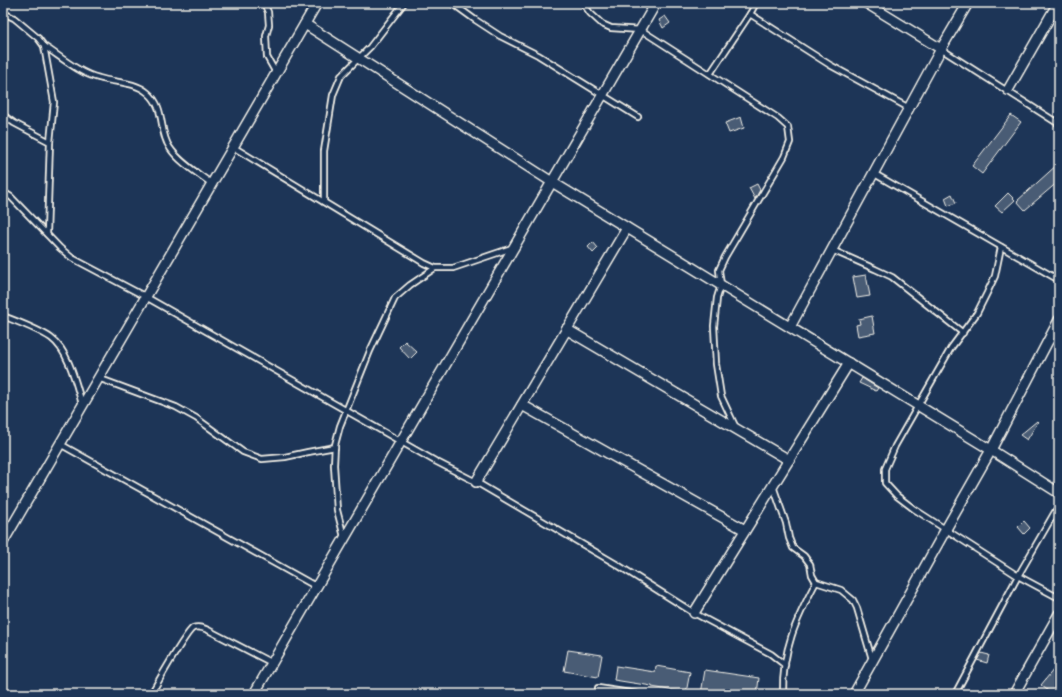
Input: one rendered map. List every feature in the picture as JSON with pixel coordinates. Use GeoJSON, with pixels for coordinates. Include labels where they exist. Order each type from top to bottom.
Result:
{"type":"FeatureCollection","features":[{"type":"Feature","properties":{"kind":"street"},"geometry":{"type":"LineString","coordinates":[[3,542],[317,3]]}},
{"type":"Feature","properties":{"kind":"street"},"geometry":{"type":"LineString","coordinates":[[254,694],[656,3]]}},
{"type":"Feature","properties":{"kind":"street"},"geometry":{"type":"LineString","coordinates":[[866,3],[941,49]]}},
{"type":"Feature","properties":{"kind":"street"},"geometry":{"type":"LineString","coordinates":[[790,327],[941,49],[968,3]]}},
{"type":"Feature","properties":{"kind":"street"},"geometry":{"type":"LineString","coordinates":[[1008,90],[1058,3]]}},
{"type":"Feature","properties":{"kind":"street"},"geometry":{"type":"LineString","coordinates":[[305,24],[552,182],[918,405],[1059,493]]}},
{"type":"Feature","properties":{"kind":"street"},"geometry":{"type":"LineString","coordinates":[[476,482],[627,228]]}},
{"type":"Feature","properties":{"kind":"street"},"geometry":{"type":"LineString","coordinates":[[854,694],[991,450],[1059,320]]}},
{"type":"Feature","properties":{"kind":"street"},"geometry":{"type":"LineString","coordinates":[[566,330],[789,460]]}},
{"type":"Feature","properties":{"kind":"street"},"geometry":{"type":"LineString","coordinates":[[694,613],[849,363]]}},
{"type":"Feature","properties":{"kind":"street"},"geometry":{"type":"LineString","coordinates":[[522,405],[745,530]]}},
{"type":"Feature","properties":{"kind":"street"},"geometry":{"type":"LineString","coordinates":[[1014,694],[1059,614]]}},
{"type":"Feature","properties":{"kind":"lane"},"geometry":{"type":"LineString","coordinates":[[264,3],[268,12],[269,25],[266,36],[267,57],[276,73]]}},
{"type":"Feature","properties":{"kind":"lane"},"geometry":{"type":"LineString","coordinates":[[324,202],[324,151],[333,95],[341,76],[370,47],[404,3]]}},
{"type":"Feature","properties":{"kind":"lane"},"geometry":{"type":"LineString","coordinates":[[452,3],[500,36],[538,55],[638,117]]}},
{"type":"Feature","properties":{"kind":"lane"},"geometry":{"type":"LineString","coordinates":[[583,3],[590,13],[602,24],[611,28],[640,30],[778,118],[788,128],[790,142],[784,157],[725,257],[719,270],[721,285],[717,298],[714,326],[716,364],[721,396],[738,431]]}},
{"type":"Feature","properties":{"kind":"lane"},"geometry":{"type":"LineString","coordinates":[[710,74],[756,3]]}},
{"type":"Feature","properties":{"kind":"lane"},"geometry":{"type":"LineString","coordinates":[[3,13],[14,18],[38,38],[44,46],[82,71],[99,78],[136,85],[149,93],[160,108],[164,135],[170,148],[179,158],[212,184]]}},
{"type":"Feature","properties":{"kind":"lane"},"geometry":{"type":"LineString","coordinates":[[750,14],[830,65],[909,108]]}},
{"type":"Feature","properties":{"kind":"lane"},"geometry":{"type":"LineString","coordinates":[[44,46],[54,102],[50,142],[48,234]]}},
{"type":"Feature","properties":{"kind":"lane"},"geometry":{"type":"LineString","coordinates":[[941,49],[1008,90],[1059,124]]}},
{"type":"Feature","properties":{"kind":"lane"},"geometry":{"type":"LineString","coordinates":[[3,116],[50,142]]}},
{"type":"Feature","properties":{"kind":"lane"},"geometry":{"type":"LineString","coordinates":[[233,147],[424,263],[435,268],[453,268],[514,247]]}},
{"type":"Feature","properties":{"kind":"lane"},"geometry":{"type":"LineString","coordinates":[[873,173],[1059,280]]}},
{"type":"Feature","properties":{"kind":"lane"},"geometry":{"type":"LineString","coordinates":[[3,192],[11,197],[60,248],[72,258],[146,297],[401,442],[476,482],[616,564],[694,613],[771,654],[785,665]]}},
{"type":"Feature","properties":{"kind":"lane"},"geometry":{"type":"LineString","coordinates":[[1001,247],[995,276],[987,293],[977,313],[951,348],[895,446],[885,469],[885,483],[897,496],[914,509],[946,528],[1018,576],[1059,598]]}},
{"type":"Feature","properties":{"kind":"lane"},"geometry":{"type":"LineString","coordinates":[[832,250],[892,277],[963,333]]}},
{"type":"Feature","properties":{"kind":"lane"},"geometry":{"type":"LineString","coordinates":[[345,539],[337,510],[334,465],[335,447],[340,426],[370,351],[395,298],[410,285],[435,268]]}},
{"type":"Feature","properties":{"kind":"lane"},"geometry":{"type":"LineString","coordinates":[[3,316],[51,338],[64,354],[73,372],[82,406]]}},
{"type":"Feature","properties":{"kind":"lane"},"geometry":{"type":"LineString","coordinates":[[98,378],[176,407],[196,418],[243,452],[262,459],[285,457],[335,447]]}},
{"type":"Feature","properties":{"kind":"lane"},"geometry":{"type":"LineString","coordinates":[[60,444],[317,587]]}},
{"type":"Feature","properties":{"kind":"lane"},"geometry":{"type":"LineString","coordinates":[[773,486],[793,548],[804,556],[810,564],[816,582],[795,624],[787,648],[783,694]]}},
{"type":"Feature","properties":{"kind":"lane"},"geometry":{"type":"LineString","coordinates":[[955,694],[1018,576],[1059,505]]}},
{"type":"Feature","properties":{"kind":"lane"},"geometry":{"type":"LineString","coordinates":[[816,582],[841,590],[853,600],[858,608],[872,661]]}},
{"type":"Feature","properties":{"kind":"lane"},"geometry":{"type":"LineString","coordinates":[[151,694],[185,637],[193,628],[201,627],[208,630],[273,663]]}},
{"type":"Feature","properties":{"kind":"lane"},"geometry":{"type":"LineString","coordinates":[[598,694],[598,688],[637,694]]}},
{"type":"Feature","properties":{"kind":"building"},"geometry":{"type":"Polygon","coordinates":[[[665,16],[670,23],[663,28],[659,20],[665,16]]]}},
{"type":"Feature","properties":{"kind":"building"},"geometry":{"type":"Polygon","coordinates":[[[1011,115],[1021,122],[982,174],[972,166],[1011,115]]]}},
{"type":"Feature","properties":{"kind":"building"},"geometry":{"type":"Polygon","coordinates":[[[741,117],[744,128],[729,133],[725,123],[741,117]]]}},
{"type":"Feature","properties":{"kind":"building"},"geometry":{"type":"Polygon","coordinates":[[[1059,163],[1059,181],[1025,210],[1017,201],[1059,163]]]}},
{"type":"Feature","properties":{"kind":"building"},"geometry":{"type":"Polygon","coordinates":[[[757,184],[760,190],[755,199],[749,188],[757,184]]]}},
{"type":"Feature","properties":{"kind":"building"},"geometry":{"type":"Polygon","coordinates":[[[1008,193],[1015,200],[1002,212],[995,206],[1008,193]]]}},
{"type":"Feature","properties":{"kind":"building"},"geometry":{"type":"Polygon","coordinates":[[[952,194],[956,203],[948,206],[945,198],[952,194]]]}},
{"type":"Feature","properties":{"kind":"building"},"geometry":{"type":"Polygon","coordinates":[[[593,242],[598,248],[593,253],[588,247],[593,242]]]}},
{"type":"Feature","properties":{"kind":"building"},"geometry":{"type":"Polygon","coordinates":[[[866,275],[870,296],[857,298],[853,277],[866,275]]]}},
{"type":"Feature","properties":{"kind":"building"},"geometry":{"type":"Polygon","coordinates":[[[872,316],[875,333],[858,336],[856,325],[860,324],[859,319],[872,316]]]}},
{"type":"Feature","properties":{"kind":"building"},"geometry":{"type":"Polygon","coordinates":[[[405,341],[417,352],[410,359],[399,347],[405,341]]]}},
{"type":"Feature","properties":{"kind":"building"},"geometry":{"type":"Polygon","coordinates":[[[862,378],[878,388],[876,391],[859,383],[862,378]]]}},
{"type":"Feature","properties":{"kind":"building"},"geometry":{"type":"Polygon","coordinates":[[[1037,421],[1038,422],[1027,440],[1020,435],[1037,421]]]}},
{"type":"Feature","properties":{"kind":"building"},"geometry":{"type":"Polygon","coordinates":[[[1024,521],[1030,528],[1024,534],[1018,527],[1024,521]]]}},
{"type":"Feature","properties":{"kind":"building"},"geometry":{"type":"Polygon","coordinates":[[[568,650],[602,655],[598,677],[564,671],[568,650]]]}},
{"type":"Feature","properties":{"kind":"building"},"geometry":{"type":"Polygon","coordinates":[[[981,653],[989,655],[987,663],[977,660],[981,653]]]}},
{"type":"Feature","properties":{"kind":"building"},"geometry":{"type":"Polygon","coordinates":[[[616,666],[655,672],[656,666],[690,672],[686,693],[614,680],[616,666]]]}},
{"type":"Feature","properties":{"kind":"building"},"geometry":{"type":"Polygon","coordinates":[[[1054,669],[1059,673],[1059,694],[1052,694],[1041,685],[1054,669]]]}},
{"type":"Feature","properties":{"kind":"building"},"geometry":{"type":"Polygon","coordinates":[[[705,670],[759,678],[757,694],[701,694],[705,670]]]}}]}
